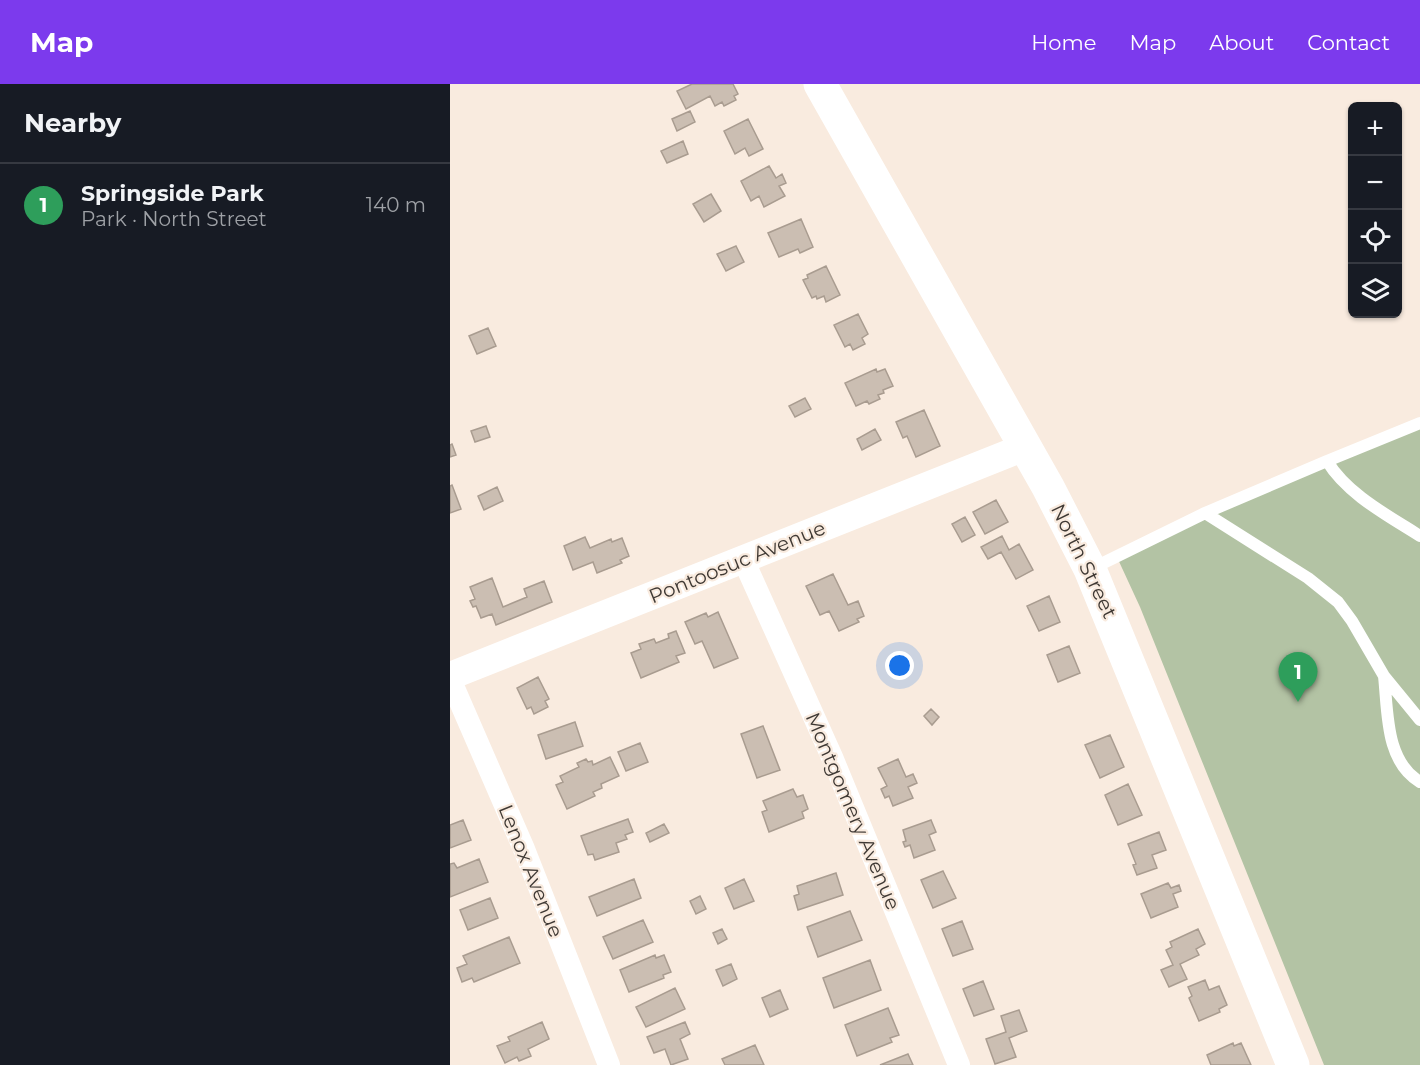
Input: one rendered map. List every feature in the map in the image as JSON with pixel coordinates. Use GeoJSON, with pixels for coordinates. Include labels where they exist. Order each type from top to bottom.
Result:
{"type":"FeatureCollection","features":[{"type":"Feature","properties":{"kind":"main road","name":"North Street"},"geometry":{"type":"LineString","coordinates":[[820,84],[1025,447],[1090,569],[1293,1065]]}},
{"type":"Feature","properties":{"kind":"street","name":"Pontoosuc Avenue"},"geometry":{"type":"LineString","coordinates":[[450,678],[1025,447]]}},
{"type":"Feature","properties":{"kind":"street","name":"Montgomery Avenue"},"geometry":{"type":"LineString","coordinates":[[743,559],[832,757],[959,1065]]}},
{"type":"Feature","properties":{"kind":"street","name":"Lenox Avenue"},"geometry":{"type":"LineString","coordinates":[[450,678],[524,849],[609,1065]]}},
{"type":"Feature","properties":{"kind":"lane"},"geometry":{"type":"LineString","coordinates":[[1090,569],[1205,513],[1420,423]]}},
{"type":"Feature","properties":{"kind":"lane"},"geometry":{"type":"LineString","coordinates":[[1327,461],[1336,477],[1382,512],[1420,536]]}},
{"type":"Feature","properties":{"kind":"lane"},"geometry":{"type":"LineString","coordinates":[[1205,513],[1308,578],[1338,602],[1352,621],[1384,676],[1420,720]]}},
{"type":"Feature","properties":{"kind":"lane"},"geometry":{"type":"LineString","coordinates":[[1384,676],[1394,750],[1405,770],[1420,782]]}},
{"type":"Feature","properties":{"kind":"green space"},"geometry":{"type":"Polygon","coordinates":[[[1420,419],[1420,1065],[1324,1065],[1140,607],[1116,555],[1420,419]]]}},
{"type":"Feature","properties":{"kind":"building"},"geometry":{"type":"Polygon","coordinates":[[[692,84],[733,84],[738,94],[734,96],[736,100],[724,106],[722,102],[715,106],[710,96],[686,109],[677,91],[692,84]]]}},
{"type":"Feature","properties":{"kind":"building"},"geometry":{"type":"Polygon","coordinates":[[[690,111],[695,122],[677,131],[672,119],[690,111]]]}},
{"type":"Feature","properties":{"kind":"building"},"geometry":{"type":"Polygon","coordinates":[[[748,119],[763,149],[749,156],[745,148],[735,154],[724,131],[748,119]]]}},
{"type":"Feature","properties":{"kind":"building"},"geometry":{"type":"Polygon","coordinates":[[[683,141],[688,154],[667,163],[661,151],[683,141]]]}},
{"type":"Feature","properties":{"kind":"building"},"geometry":{"type":"Polygon","coordinates":[[[769,166],[776,178],[782,174],[786,183],[779,186],[785,196],[764,207],[759,196],[751,201],[741,181],[769,166]]]}},
{"type":"Feature","properties":{"kind":"building"},"geometry":{"type":"Polygon","coordinates":[[[711,194],[721,211],[704,222],[693,204],[711,194]]]}},
{"type":"Feature","properties":{"kind":"building"},"geometry":{"type":"Polygon","coordinates":[[[801,219],[813,247],[800,253],[798,249],[779,257],[768,233],[801,219]]]}},
{"type":"Feature","properties":{"kind":"building"},"geometry":{"type":"Polygon","coordinates":[[[736,246],[744,262],[726,271],[717,254],[736,246]]]}},
{"type":"Feature","properties":{"kind":"building"},"geometry":{"type":"Polygon","coordinates":[[[826,266],[840,295],[826,302],[824,296],[817,299],[816,296],[812,298],[803,280],[808,278],[807,275],[826,266]]]}},
{"type":"Feature","properties":{"kind":"building"},"geometry":{"type":"Polygon","coordinates":[[[858,314],[868,334],[862,338],[865,344],[853,350],[850,344],[845,347],[834,325],[858,314]]]}},
{"type":"Feature","properties":{"kind":"building"},"geometry":{"type":"Polygon","coordinates":[[[488,328],[496,346],[477,354],[469,336],[488,328]]]}},
{"type":"Feature","properties":{"kind":"building"},"geometry":{"type":"Polygon","coordinates":[[[876,369],[877,372],[885,369],[893,386],[878,395],[880,399],[856,406],[845,383],[876,369]]]}},
{"type":"Feature","properties":{"kind":"building"},"geometry":{"type":"Polygon","coordinates":[[[805,398],[811,409],[795,417],[789,406],[805,398]]]}},
{"type":"Feature","properties":{"kind":"building"},"geometry":{"type":"Polygon","coordinates":[[[924,410],[940,446],[916,457],[907,436],[903,438],[896,422],[924,410]]]}},
{"type":"Feature","properties":{"kind":"building"},"geometry":{"type":"Polygon","coordinates":[[[486,426],[490,437],[475,442],[471,431],[486,426]]]}},
{"type":"Feature","properties":{"kind":"building"},"geometry":{"type":"Polygon","coordinates":[[[875,429],[881,440],[862,450],[857,439],[875,429]]]}},
{"type":"Feature","properties":{"kind":"building"},"geometry":{"type":"Polygon","coordinates":[[[452,444],[456,455],[450,457],[450,445],[452,444]]]}},
{"type":"Feature","properties":{"kind":"building"},"geometry":{"type":"Polygon","coordinates":[[[452,485],[461,509],[450,513],[450,486],[452,485]]]}},
{"type":"Feature","properties":{"kind":"building"},"geometry":{"type":"Polygon","coordinates":[[[497,487],[503,501],[484,510],[478,496],[497,487]]]}},
{"type":"Feature","properties":{"kind":"building"},"geometry":{"type":"Polygon","coordinates":[[[996,500],[1008,522],[985,534],[973,512],[996,500]]]}},
{"type":"Feature","properties":{"kind":"building"},"geometry":{"type":"Polygon","coordinates":[[[965,517],[975,535],[962,542],[952,524],[965,517]]]}},
{"type":"Feature","properties":{"kind":"building"},"geometry":{"type":"Polygon","coordinates":[[[1002,536],[1009,550],[1019,544],[1033,570],[1016,579],[1001,552],[988,559],[981,547],[1002,536]]]}},
{"type":"Feature","properties":{"kind":"building"},"geometry":{"type":"Polygon","coordinates":[[[585,537],[590,548],[611,539],[612,542],[622,538],[629,556],[620,560],[622,563],[597,573],[593,562],[573,570],[564,546],[585,537]]]}},
{"type":"Feature","properties":{"kind":"building"},"geometry":{"type":"Polygon","coordinates":[[[833,574],[848,605],[858,601],[864,616],[857,619],[859,622],[839,631],[829,611],[820,615],[806,586],[833,574]]]}},
{"type":"Feature","properties":{"kind":"building"},"geometry":{"type":"Polygon","coordinates":[[[492,578],[503,607],[527,597],[524,589],[544,581],[552,602],[496,625],[492,614],[481,618],[476,606],[473,607],[470,601],[475,599],[470,587],[492,578]]]}},
{"type":"Feature","properties":{"kind":"building"},"geometry":{"type":"Polygon","coordinates":[[[1049,596],[1060,622],[1039,631],[1027,606],[1049,596]]]}},
{"type":"Feature","properties":{"kind":"building"},"geometry":{"type":"Polygon","coordinates":[[[718,612],[738,658],[714,668],[702,641],[695,644],[685,622],[706,613],[708,617],[718,612]]]}},
{"type":"Feature","properties":{"kind":"building"},"geometry":{"type":"Polygon","coordinates":[[[676,631],[685,653],[676,656],[679,662],[641,678],[631,653],[641,649],[639,644],[654,639],[656,643],[669,638],[668,634],[676,631]]]}},
{"type":"Feature","properties":{"kind":"building"},"geometry":{"type":"Polygon","coordinates":[[[1069,646],[1080,673],[1058,682],[1047,655],[1069,646]]]}},
{"type":"Feature","properties":{"kind":"building"},"geometry":{"type":"Polygon","coordinates":[[[538,677],[549,699],[545,701],[548,707],[534,714],[531,707],[527,709],[517,688],[538,677]]]}},
{"type":"Feature","properties":{"kind":"building"},"geometry":{"type":"Polygon","coordinates":[[[931,709],[939,717],[932,725],[924,716],[931,709]]]}},
{"type":"Feature","properties":{"kind":"building"},"geometry":{"type":"Polygon","coordinates":[[[575,722],[583,746],[546,759],[538,735],[575,722]]]}},
{"type":"Feature","properties":{"kind":"building"},"geometry":{"type":"Polygon","coordinates":[[[763,726],[780,770],[757,778],[741,734],[763,726]]]}},
{"type":"Feature","properties":{"kind":"building"},"geometry":{"type":"Polygon","coordinates":[[[1110,735],[1124,767],[1100,778],[1085,745],[1110,735]]]}},
{"type":"Feature","properties":{"kind":"building"},"geometry":{"type":"Polygon","coordinates":[[[640,743],[648,762],[626,771],[618,752],[640,743]]]}},
{"type":"Feature","properties":{"kind":"building"},"geometry":{"type":"Polygon","coordinates":[[[610,757],[619,776],[601,784],[602,788],[593,792],[595,796],[567,809],[556,785],[563,782],[560,776],[579,767],[577,763],[586,759],[588,762],[592,761],[593,765],[610,757]]]}},
{"type":"Feature","properties":{"kind":"building"},"geometry":{"type":"Polygon","coordinates":[[[898,759],[906,777],[913,774],[917,783],[908,787],[913,798],[893,806],[889,796],[885,798],[881,789],[887,786],[878,768],[898,759]]]}},
{"type":"Feature","properties":{"kind":"building"},"geometry":{"type":"Polygon","coordinates":[[[1128,784],[1142,815],[1118,825],[1105,795],[1128,784]]]}},
{"type":"Feature","properties":{"kind":"building"},"geometry":{"type":"Polygon","coordinates":[[[793,789],[797,797],[803,795],[808,809],[802,812],[804,818],[769,832],[762,812],[767,810],[763,801],[793,789]]]}},
{"type":"Feature","properties":{"kind":"building"},"geometry":{"type":"Polygon","coordinates":[[[628,819],[633,832],[625,835],[627,839],[616,843],[619,852],[595,860],[593,854],[588,855],[581,836],[628,819]]]}},
{"type":"Feature","properties":{"kind":"building"},"geometry":{"type":"Polygon","coordinates":[[[463,820],[471,840],[450,848],[450,825],[463,820]]]}},
{"type":"Feature","properties":{"kind":"building"},"geometry":{"type":"Polygon","coordinates":[[[931,820],[936,832],[929,835],[935,850],[914,858],[910,845],[905,847],[903,842],[906,841],[903,830],[931,820]]]}},
{"type":"Feature","properties":{"kind":"building"},"geometry":{"type":"Polygon","coordinates":[[[664,824],[669,833],[650,842],[646,833],[664,824]]]}},
{"type":"Feature","properties":{"kind":"building"},"geometry":{"type":"Polygon","coordinates":[[[1159,832],[1166,850],[1152,855],[1157,868],[1137,875],[1133,865],[1136,864],[1128,844],[1159,832]]]}},
{"type":"Feature","properties":{"kind":"building"},"geometry":{"type":"Polygon","coordinates":[[[479,859],[488,882],[450,897],[450,864],[454,863],[457,868],[479,859]]]}},
{"type":"Feature","properties":{"kind":"building"},"geometry":{"type":"Polygon","coordinates":[[[943,871],[956,898],[933,908],[921,880],[943,871]]]}},
{"type":"Feature","properties":{"kind":"building"},"geometry":{"type":"Polygon","coordinates":[[[836,873],[843,895],[798,910],[794,896],[799,894],[797,886],[836,873]]]}},
{"type":"Feature","properties":{"kind":"building"},"geometry":{"type":"Polygon","coordinates":[[[634,879],[641,898],[597,916],[589,897],[634,879]]]}},
{"type":"Feature","properties":{"kind":"building"},"geometry":{"type":"Polygon","coordinates":[[[744,879],[754,901],[734,909],[725,888],[744,879]]]}},
{"type":"Feature","properties":{"kind":"building"},"geometry":{"type":"Polygon","coordinates":[[[1168,883],[1171,888],[1179,885],[1181,891],[1173,894],[1178,907],[1151,918],[1141,894],[1168,883]]]}},
{"type":"Feature","properties":{"kind":"building"},"geometry":{"type":"Polygon","coordinates":[[[700,896],[706,909],[696,914],[690,901],[700,896]]]}},
{"type":"Feature","properties":{"kind":"building"},"geometry":{"type":"Polygon","coordinates":[[[490,898],[498,918],[468,930],[460,910],[490,898]]]}},
{"type":"Feature","properties":{"kind":"building"},"geometry":{"type":"Polygon","coordinates":[[[850,911],[862,940],[818,957],[807,927],[850,911]]]}},
{"type":"Feature","properties":{"kind":"building"},"geometry":{"type":"Polygon","coordinates":[[[643,920],[653,942],[613,959],[603,937],[643,920]]]}},
{"type":"Feature","properties":{"kind":"building"},"geometry":{"type":"Polygon","coordinates":[[[962,921],[973,949],[953,956],[942,929],[962,921]]]}},
{"type":"Feature","properties":{"kind":"building"},"geometry":{"type":"Polygon","coordinates":[[[722,929],[727,939],[718,944],[713,933],[722,929]]]}},
{"type":"Feature","properties":{"kind":"building"},"geometry":{"type":"Polygon","coordinates":[[[1198,929],[1205,944],[1196,949],[1199,955],[1180,964],[1187,979],[1169,987],[1161,970],[1173,965],[1166,950],[1172,947],[1170,942],[1198,929]]]}},
{"type":"Feature","properties":{"kind":"building"},"geometry":{"type":"Polygon","coordinates":[[[509,937],[520,963],[474,982],[472,978],[462,982],[457,968],[467,964],[463,956],[509,937]]]}},
{"type":"Feature","properties":{"kind":"building"},"geometry":{"type":"Polygon","coordinates":[[[655,955],[656,958],[664,955],[671,972],[663,975],[664,978],[629,992],[620,970],[655,955]]]}},
{"type":"Feature","properties":{"kind":"building"},"geometry":{"type":"Polygon","coordinates":[[[870,960],[881,990],[834,1008],[823,978],[870,960]]]}},
{"type":"Feature","properties":{"kind":"building"},"geometry":{"type":"Polygon","coordinates":[[[731,964],[737,979],[723,986],[716,970],[731,964]]]}},
{"type":"Feature","properties":{"kind":"building"},"geometry":{"type":"Polygon","coordinates":[[[1205,980],[1209,990],[1219,986],[1227,1005],[1219,1009],[1220,1012],[1199,1021],[1189,998],[1192,996],[1188,987],[1205,980]]]}},
{"type":"Feature","properties":{"kind":"building"},"geometry":{"type":"Polygon","coordinates":[[[983,981],[994,1009],[974,1016],[963,989],[983,981]]]}},
{"type":"Feature","properties":{"kind":"building"},"geometry":{"type":"Polygon","coordinates":[[[675,988],[685,1009],[646,1027],[636,1007],[675,988]]]}},
{"type":"Feature","properties":{"kind":"building"},"geometry":{"type":"Polygon","coordinates":[[[780,990],[788,1009],[770,1017],[762,998],[780,990]]]}},
{"type":"Feature","properties":{"kind":"building"},"geometry":{"type":"Polygon","coordinates":[[[888,1008],[899,1035],[890,1038],[892,1042],[857,1056],[845,1025],[888,1008]]]}},
{"type":"Feature","properties":{"kind":"building"},"geometry":{"type":"Polygon","coordinates":[[[1019,1010],[1027,1031],[1009,1038],[1016,1057],[995,1064],[986,1039],[1006,1032],[1001,1016],[1019,1010]]]}},
{"type":"Feature","properties":{"kind":"building"},"geometry":{"type":"Polygon","coordinates":[[[542,1022],[549,1039],[528,1049],[531,1056],[519,1061],[517,1057],[505,1063],[497,1046],[510,1041],[508,1037],[542,1022]]]}},
{"type":"Feature","properties":{"kind":"building"},"geometry":{"type":"Polygon","coordinates":[[[685,1022],[690,1034],[680,1039],[688,1059],[671,1065],[665,1049],[654,1053],[647,1037],[685,1022]]]}},
{"type":"Feature","properties":{"kind":"building"},"geometry":{"type":"Polygon","coordinates":[[[1233,1043],[1234,1046],[1241,1043],[1251,1065],[1211,1065],[1207,1055],[1233,1043]]]}},
{"type":"Feature","properties":{"kind":"building"},"geometry":{"type":"Polygon","coordinates":[[[755,1045],[764,1065],[725,1065],[722,1059],[755,1045]]]}},
{"type":"Feature","properties":{"kind":"building"},"geometry":{"type":"Polygon","coordinates":[[[908,1054],[913,1065],[880,1065],[908,1054]]]}},
{"type":"Feature","properties":{"kind":"place","name":"Springside Park"},"geometry":{"type":"Point","coordinates":[1298,702]}}]}
